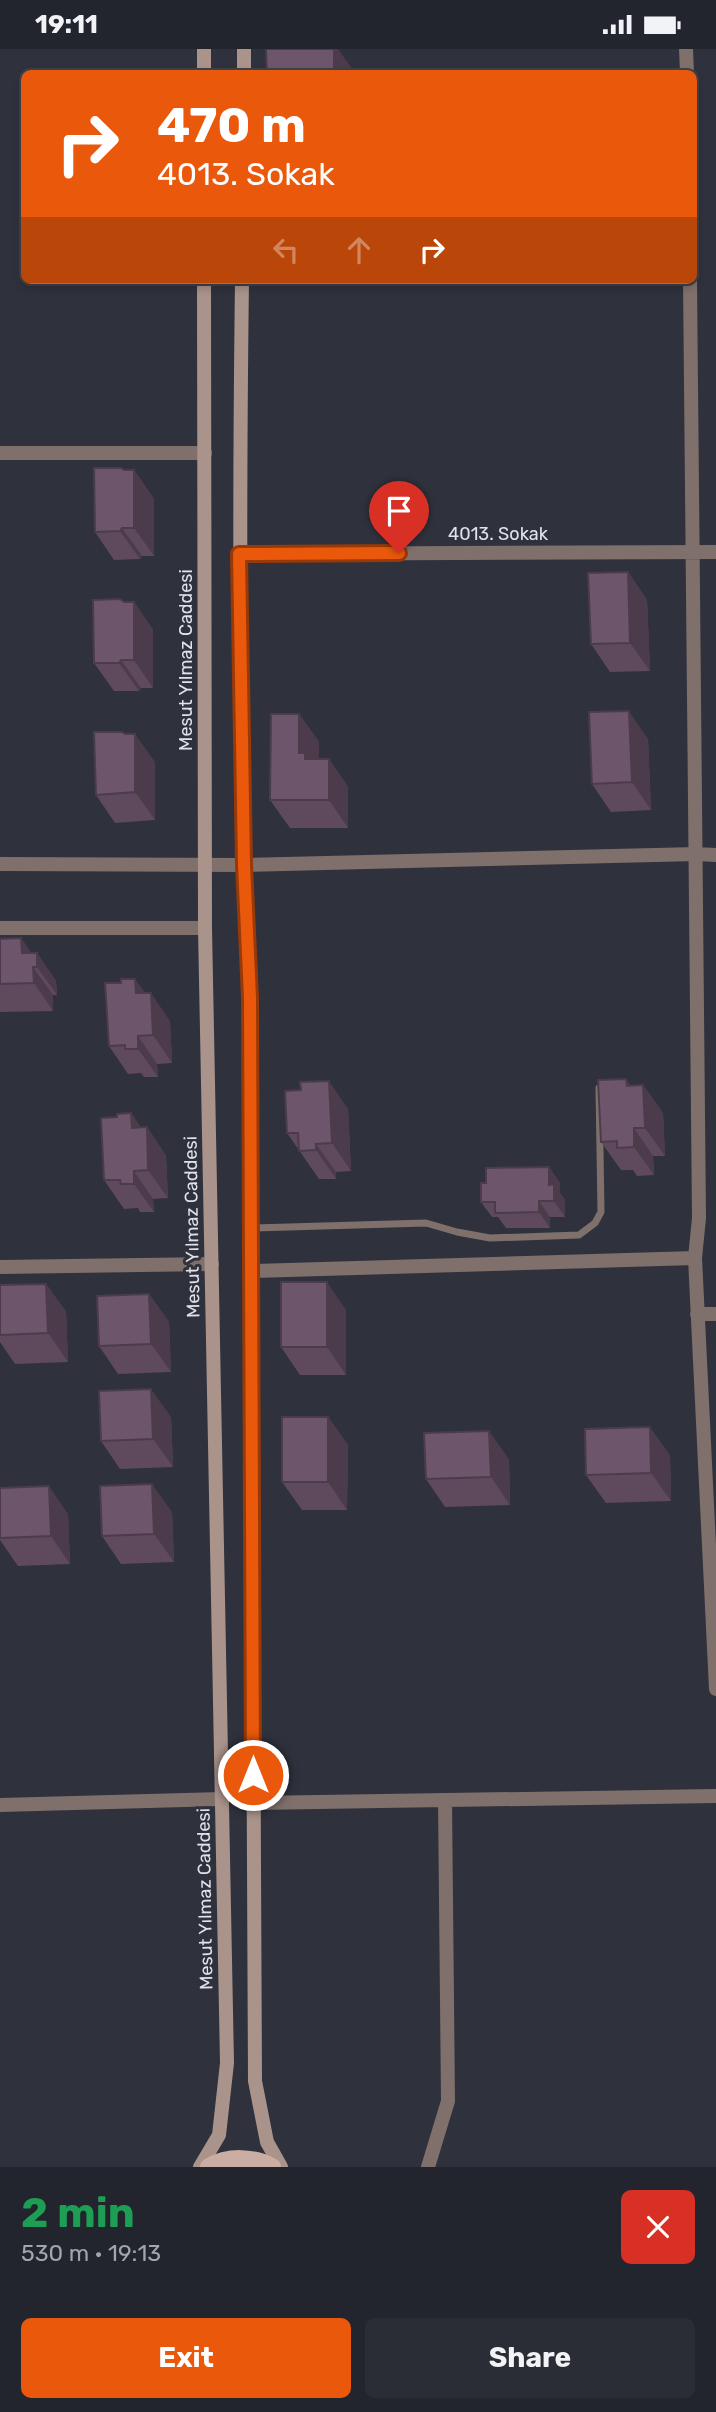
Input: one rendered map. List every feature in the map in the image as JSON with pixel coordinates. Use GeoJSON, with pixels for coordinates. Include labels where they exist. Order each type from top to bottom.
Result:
{"type":"FeatureCollection","features":[{"type":"Feature","properties":{"kind":"main road"},"geometry":{"type":"LineString","coordinates":[[204,49],[204,70]]}},
{"type":"Feature","properties":{"kind":"main road"},"geometry":{"type":"LineString","coordinates":[[244,49],[244,70]]}},
{"type":"Feature","properties":{"kind":"main road","name":"Mesut Yılmaz Caddesi"},"geometry":{"type":"LineString","coordinates":[[200,2167],[219,2135],[227,2063],[205,927],[204,284]]}},
{"type":"Feature","properties":{"kind":"main road"},"geometry":{"type":"LineString","coordinates":[[242,284],[239,554],[244,865],[250,998],[254,2081],[267,2143],[281,2167]]}},
{"type":"Feature","properties":{"kind":"main road"},"geometry":{"type":"LineString","coordinates":[[209,2167],[216,2163],[240,2159],[264,2162],[272,2167]]}},
{"type":"Feature","properties":{"kind":"street"},"geometry":{"type":"LineString","coordinates":[[687,49],[687,70]]}},
{"type":"Feature","properties":{"kind":"street"},"geometry":{"type":"LineString","coordinates":[[690,284],[699,1218],[695,1258],[716,1689]]}},
{"type":"Feature","properties":{"kind":"street"},"geometry":{"type":"LineString","coordinates":[[0,453],[205,453]]}},
{"type":"Feature","properties":{"kind":"street","name":"4013. Sokak"},"geometry":{"type":"LineString","coordinates":[[239,554],[716,552]]}},
{"type":"Feature","properties":{"kind":"street"},"geometry":{"type":"LineString","coordinates":[[0,864],[244,865],[716,855]]}},
{"type":"Feature","properties":{"kind":"street"},"geometry":{"type":"LineString","coordinates":[[0,928],[205,927]]}},
{"type":"Feature","properties":{"kind":"street"},"geometry":{"type":"LineString","coordinates":[[251,1271],[695,1258]]}},
{"type":"Feature","properties":{"kind":"street"},"geometry":{"type":"LineString","coordinates":[[0,1267],[212,1264]]}},
{"type":"Feature","properties":{"kind":"street"},"geometry":{"type":"LineString","coordinates":[[698,1314],[716,1314]]}},
{"type":"Feature","properties":{"kind":"street"},"geometry":{"type":"LineString","coordinates":[[253,1803],[716,1796]]}},
{"type":"Feature","properties":{"kind":"street"},"geometry":{"type":"LineString","coordinates":[[0,1805],[222,1799]]}},
{"type":"Feature","properties":{"kind":"street"},"geometry":{"type":"LineString","coordinates":[[428,2167],[448,2101],[445,1800]]}},
{"type":"Feature","properties":{"kind":"lane"},"geometry":{"type":"LineString","coordinates":[[251,1228],[426,1223],[490,1238],[579,1235],[595,1223],[601,1212],[599,1084]]}},
{"type":"Feature","properties":{"kind":"building"},"geometry":{"type":"Polygon","coordinates":[[[266,49],[334,49],[334,70],[267,70],[266,49]]]}},
{"type":"Feature","properties":{"kind":"building"},"geometry":{"type":"Polygon","coordinates":[[[94,468],[134,470],[134,528],[95,532],[94,468]]]}},
{"type":"Feature","properties":{"kind":"building"},"geometry":{"type":"Polygon","coordinates":[[[628,572],[630,643],[591,644],[588,573],[628,572]]]}},
{"type":"Feature","properties":{"kind":"building"},"geometry":{"type":"Polygon","coordinates":[[[120,599],[134,602],[134,660],[94,663],[93,600],[120,599]]]}},
{"type":"Feature","properties":{"kind":"building"},"geometry":{"type":"Polygon","coordinates":[[[629,711],[632,782],[592,784],[589,712],[629,711]]]}},
{"type":"Feature","properties":{"kind":"building"},"geometry":{"type":"Polygon","coordinates":[[[271,714],[299,714],[299,753],[305,753],[305,759],[329,759],[329,800],[270,800],[271,714]]]}},
{"type":"Feature","properties":{"kind":"building"},"geometry":{"type":"Polygon","coordinates":[[[94,732],[135,734],[135,792],[96,795],[94,732]]]}},
{"type":"Feature","properties":{"kind":"building"},"geometry":{"type":"Polygon","coordinates":[[[21,938],[22,953],[37,953],[37,967],[33,967],[34,983],[0,984],[0,939],[21,938]]]}},
{"type":"Feature","properties":{"kind":"building"},"geometry":{"type":"Polygon","coordinates":[[[121,979],[135,979],[136,993],[151,993],[153,1035],[138,1036],[138,1049],[125,1049],[125,1045],[109,1046],[105,983],[121,983],[121,979]]]}},
{"type":"Feature","properties":{"kind":"building"},"geometry":{"type":"Polygon","coordinates":[[[626,1079],[627,1086],[643,1085],[645,1128],[634,1128],[634,1147],[617,1148],[617,1141],[601,1142],[598,1080],[626,1079]]]}},
{"type":"Feature","properties":{"kind":"building"},"geometry":{"type":"Polygon","coordinates":[[[329,1081],[332,1143],[316,1144],[316,1150],[299,1151],[298,1133],[287,1133],[285,1091],[301,1090],[300,1082],[329,1081]]]}},
{"type":"Feature","properties":{"kind":"building"},"geometry":{"type":"Polygon","coordinates":[[[131,1113],[132,1128],[147,1127],[148,1170],[134,1171],[134,1184],[121,1184],[120,1180],[104,1180],[101,1118],[131,1113]]]}},
{"type":"Feature","properties":{"kind":"building"},"geometry":{"type":"Polygon","coordinates":[[[549,1167],[549,1185],[554,1184],[554,1201],[539,1201],[539,1212],[495,1213],[495,1202],[481,1202],[481,1183],[486,1183],[486,1168],[549,1167]]]}},
{"type":"Feature","properties":{"kind":"building"},"geometry":{"type":"Polygon","coordinates":[[[281,1282],[327,1282],[327,1347],[281,1347],[281,1282]]]}},
{"type":"Feature","properties":{"kind":"building"},"geometry":{"type":"Polygon","coordinates":[[[46,1284],[48,1333],[0,1335],[0,1285],[46,1284]]]}},
{"type":"Feature","properties":{"kind":"building"},"geometry":{"type":"Polygon","coordinates":[[[149,1294],[151,1344],[99,1346],[97,1296],[149,1294]]]}},
{"type":"Feature","properties":{"kind":"building"},"geometry":{"type":"Polygon","coordinates":[[[151,1389],[153,1439],[101,1441],[99,1391],[151,1389]]]}},
{"type":"Feature","properties":{"kind":"building"},"geometry":{"type":"Polygon","coordinates":[[[282,1417],[328,1417],[328,1482],[282,1482],[282,1417]]]}},
{"type":"Feature","properties":{"kind":"building"},"geometry":{"type":"Polygon","coordinates":[[[650,1427],[651,1473],[586,1475],[585,1429],[650,1427]]]}},
{"type":"Feature","properties":{"kind":"building"},"geometry":{"type":"Polygon","coordinates":[[[489,1431],[491,1477],[426,1479],[424,1433],[489,1431]]]}},
{"type":"Feature","properties":{"kind":"building"},"geometry":{"type":"Polygon","coordinates":[[[152,1484],[154,1534],[102,1536],[100,1486],[152,1484]]]}},
{"type":"Feature","properties":{"kind":"building"},"geometry":{"type":"Polygon","coordinates":[[[49,1486],[51,1536],[0,1538],[0,1488],[49,1486]]]}},
{"type":"Feature","properties":{"kind":"route"},"geometry":{"type":"LineString","coordinates":[[253,1775],[250,998],[244,865],[239,554],[399,553]]}}]}
